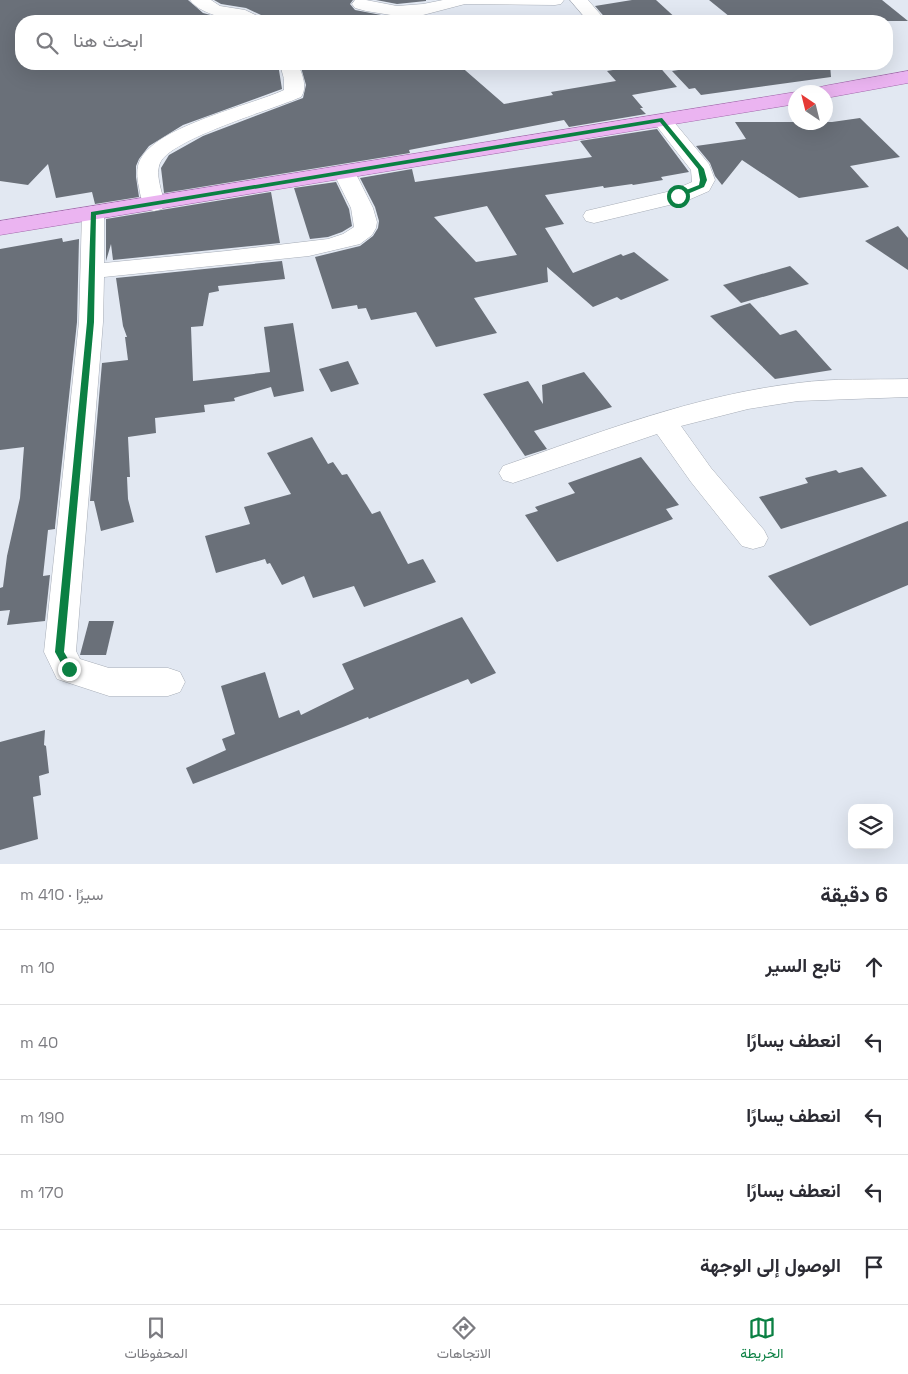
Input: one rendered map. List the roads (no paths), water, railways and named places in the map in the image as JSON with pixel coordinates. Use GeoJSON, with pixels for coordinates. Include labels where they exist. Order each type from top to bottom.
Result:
{"type":"FeatureCollection","features":[{"type":"Feature","properties":{"kind":"main road"},"geometry":{"type":"LineString","coordinates":[[833,90],[908,77]]}},
{"type":"Feature","properties":{"kind":"main road"},"geometry":{"type":"LineString","coordinates":[[0,228],[788,99]]}},
{"type":"Feature","properties":{"kind":"street"},"geometry":{"type":"LineString","coordinates":[[199,0],[215,10],[241,15]]}},
{"type":"Feature","properties":{"kind":"street"},"geometry":{"type":"LineString","coordinates":[[361,4],[374,10],[400,12],[441,6],[460,0]]}},
{"type":"Feature","properties":{"kind":"street"},"geometry":{"type":"LineString","coordinates":[[469,0],[555,0]]}},
{"type":"Feature","properties":{"kind":"street"},"geometry":{"type":"LineString","coordinates":[[579,0],[592,15]]}},
{"type":"Feature","properties":{"kind":"street"},"geometry":{"type":"LineString","coordinates":[[154,204],[148,171],[151,159],[160,149],[207,126],[294,93],[294,79],[291,70]]}},
{"type":"Feature","properties":{"kind":"street"},"geometry":{"type":"LineString","coordinates":[[594,216],[678,196],[701,186],[704,180],[701,169],[662,120]]}},
{"type":"Feature","properties":{"kind":"street"},"geometry":{"type":"LineString","coordinates":[[92,271],[213,261],[347,241],[357,236],[364,229],[366,221],[363,210],[344,172]]}},
{"type":"Feature","properties":{"kind":"street"},"geometry":{"type":"LineString","coordinates":[[93,213],[90,331],[60,652],[69,669],[109,682],[168,682]]}},
{"type":"Feature","properties":{"kind":"street"},"geometry":{"type":"LineString","coordinates":[[513,473],[662,421],[782,394],[830,390],[908,388]]}},
{"type":"Feature","properties":{"kind":"street"},"geometry":{"type":"LineString","coordinates":[[662,421],[701,475],[753,538]]}}]}
